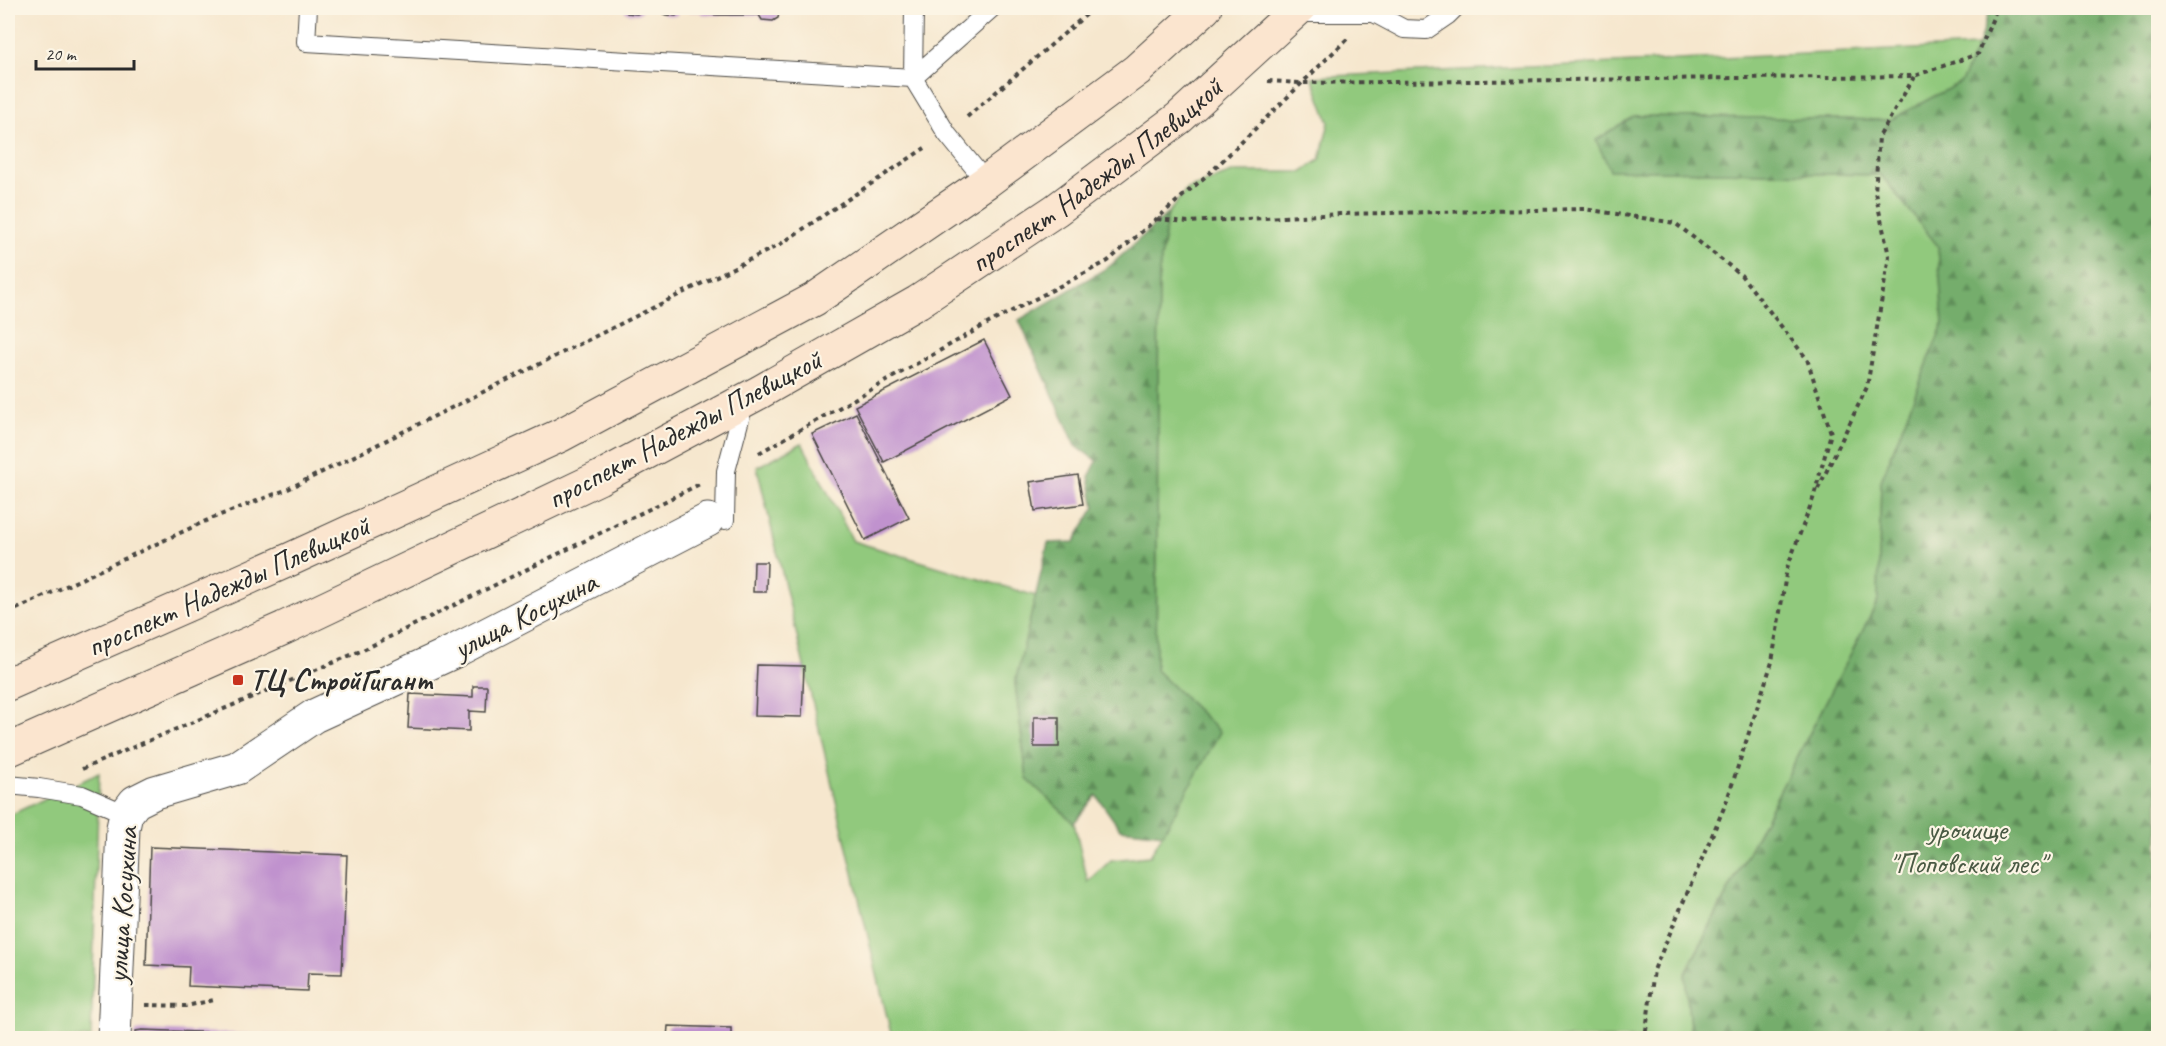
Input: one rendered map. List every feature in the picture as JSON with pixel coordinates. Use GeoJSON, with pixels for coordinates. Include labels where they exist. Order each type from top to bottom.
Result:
{"type":"FeatureCollection","features":[{"type":"Feature","properties":{"kind":"main road","name":"проспект Надежды Плевицкой"},"geometry":{"type":"LineString","coordinates":[[8,684],[291,559],[561,435],[815,299],[986,182],[1137,70],[1205,8]]}},
{"type":"Feature","properties":{"kind":"main road","name":"проспект Надежды Плевицкой"},"geometry":{"type":"LineString","coordinates":[[8,750],[284,628],[599,478],[745,400],[918,302],[1046,217],[1179,118],[1297,10]]}},
{"type":"Feature","properties":{"kind":"street","name":"улица Косухина"},"geometry":{"type":"LineString","coordinates":[[114,1038],[123,828],[126,814],[135,802],[155,792],[237,768],[314,716],[453,652],[716,520]]}},
{"type":"Feature","properties":{"kind":"lane"},"geometry":{"type":"LineString","coordinates":[[308,8],[306,42],[913,78],[992,8]]}},
{"type":"Feature","properties":{"kind":"lane"},"geometry":{"type":"LineString","coordinates":[[914,8],[913,78],[947,134],[986,182]]}},
{"type":"Feature","properties":{"kind":"lane"},"geometry":{"type":"LineString","coordinates":[[1297,10],[1374,13],[1404,29],[1426,30],[1455,8]]}},
{"type":"Feature","properties":{"kind":"lane"},"geometry":{"type":"LineString","coordinates":[[716,520],[745,400]]}},
{"type":"Feature","properties":{"kind":"lane"},"geometry":{"type":"LineString","coordinates":[[8,785],[82,795],[126,814]]}},
{"type":"Feature","properties":{"kind":"path"},"geometry":{"type":"LineString","coordinates":[[8,614],[210,519],[288,489],[779,245],[947,134],[1094,8]]}},
{"type":"Feature","properties":{"kind":"path"},"geometry":{"type":"LineString","coordinates":[[1223,78],[1300,83],[1914,76],[1978,54],[1997,8]]}},
{"type":"Feature","properties":{"kind":"path"},"geometry":{"type":"LineString","coordinates":[[1645,1038],[1654,970],[1726,803],[1772,662],[1787,568],[1813,499],[1867,387],[1889,256],[1875,192],[1879,137],[1914,76]]}},
{"type":"Feature","properties":{"kind":"path"},"geometry":{"type":"LineString","coordinates":[[1156,219],[1188,222],[1340,214],[1584,209],[1675,223],[1741,275],[1807,359],[1831,433],[1813,499]]}},
{"type":"Feature","properties":{"kind":"path"},"geometry":{"type":"LineString","coordinates":[[142,1005],[186,1006],[214,1000]]}},
{"type":"Feature","properties":{"kind":"green space","name":"урочище \"Поповский лес\""},"geometry":{"type":"Polygon","coordinates":[[[1990,8],[2158,8],[2158,1038],[1691,1038],[1685,975],[1878,601],[1881,481],[1943,324],[1938,246],[1881,175],[1610,170],[1596,140],[1634,116],[1890,120],[1961,82],[1978,46],[1990,8]]]}},
{"type":"Feature","properties":{"kind":"green space"},"geometry":{"type":"Polygon","coordinates":[[[1978,46],[1961,82],[1890,120],[1634,116],[1611,170],[1881,175],[1938,246],[1943,324],[1881,481],[1878,601],[1685,974],[1691,1038],[892,1038],[757,467],[802,443],[853,541],[1036,596],[1015,683],[1027,779],[1074,823],[1088,882],[1111,860],[1150,856],[1220,732],[1156,670],[1159,273],[1168,213],[1187,189],[1235,172],[1301,172],[1320,160],[1329,122],[1312,77],[1978,46]]]}},
{"type":"Feature","properties":{"kind":"green space"},"geometry":{"type":"Polygon","coordinates":[[[1168,213],[1159,273],[1156,670],[1220,732],[1163,834],[1120,829],[1096,795],[1074,823],[1027,779],[1015,683],[1048,543],[1074,542],[1095,507],[1089,477],[1097,461],[1076,446],[1019,320],[1110,266],[1168,213]]]}},
{"type":"Feature","properties":{"kind":"green space"},"geometry":{"type":"Polygon","coordinates":[[[99,773],[91,1038],[8,1038],[8,816],[99,773]]]}},
{"type":"Feature","properties":{"kind":"building"},"geometry":{"type":"Polygon","coordinates":[[[623,8],[642,8],[642,11],[637,14],[627,13],[623,8]]]}},
{"type":"Feature","properties":{"kind":"building"},"geometry":{"type":"Polygon","coordinates":[[[661,8],[789,8],[789,13],[779,13],[778,18],[773,21],[762,20],[759,15],[720,15],[681,11],[676,16],[666,15],[663,14],[661,8]]]}},
{"type":"Feature","properties":{"kind":"building"},"geometry":{"type":"Polygon","coordinates":[[[984,340],[1012,395],[884,462],[855,406],[984,340]]]}},
{"type":"Feature","properties":{"kind":"building"},"geometry":{"type":"Polygon","coordinates":[[[856,413],[909,518],[865,540],[812,434],[856,413]]]}},
{"type":"Feature","properties":{"kind":"building"},"geometry":{"type":"Polygon","coordinates":[[[1078,475],[1083,504],[1035,511],[1030,482],[1078,475]]]}},
{"type":"Feature","properties":{"kind":"building"},"geometry":{"type":"Polygon","coordinates":[[[754,562],[767,562],[766,592],[753,592],[754,562]]]}},
{"type":"Feature","properties":{"kind":"building"},"geometry":{"type":"Polygon","coordinates":[[[757,665],[804,666],[802,717],[755,716],[757,665]]]}},
{"type":"Feature","properties":{"kind":"building"},"geometry":{"type":"Polygon","coordinates":[[[473,686],[487,686],[486,712],[469,711],[469,731],[408,728],[410,694],[473,697],[473,686]]]}},
{"type":"Feature","properties":{"kind":"building"},"geometry":{"type":"Polygon","coordinates":[[[1034,717],[1059,717],[1059,747],[1034,747],[1034,717]]]}},
{"type":"Feature","properties":{"kind":"building"},"geometry":{"type":"Polygon","coordinates":[[[150,847],[347,855],[342,974],[308,973],[307,991],[188,986],[189,967],[146,965],[150,847]]]}},
{"type":"Feature","properties":{"kind":"building"},"geometry":{"type":"Polygon","coordinates":[[[668,1026],[731,1028],[731,1038],[667,1038],[668,1026]]]}},
{"type":"Feature","properties":{"kind":"building"},"geometry":{"type":"Polygon","coordinates":[[[136,1031],[339,1038],[135,1038],[136,1031]]]}},
{"type":"Feature","properties":{"kind":"place","name":"ТЦ СтройГигант"},"geometry":{"type":"Point","coordinates":[238,680]}}]}
